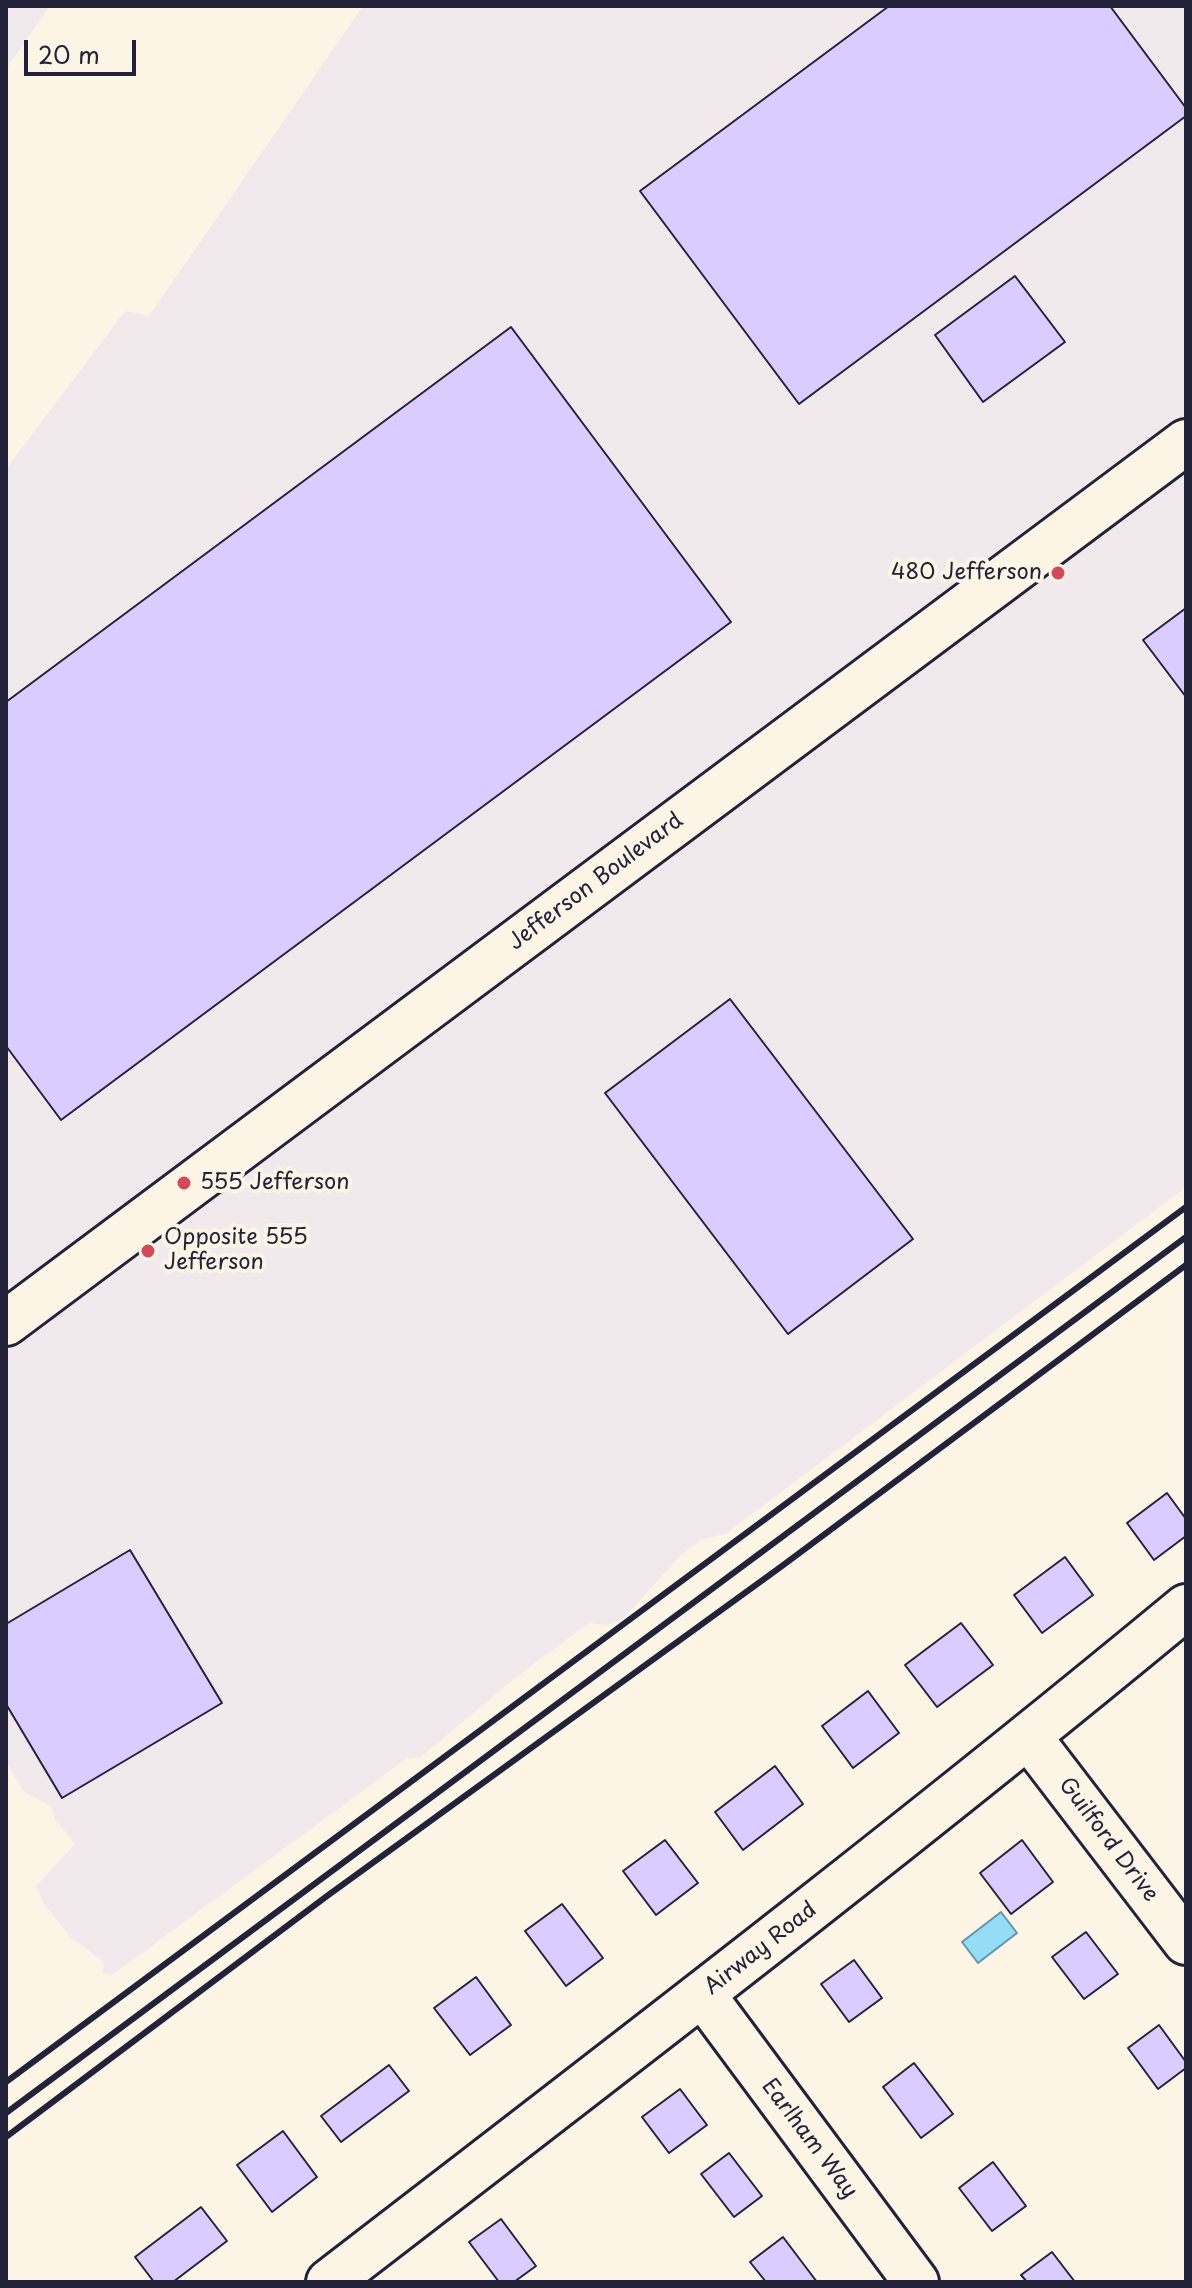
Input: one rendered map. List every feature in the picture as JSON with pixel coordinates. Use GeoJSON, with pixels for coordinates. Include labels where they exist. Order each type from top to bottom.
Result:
{"type":"FeatureCollection","features":[{"type":"Feature","properties":{"kind":"street","name":"Jefferson Boulevard"},"geometry":{"type":"LineString","coordinates":[[6,1323],[1186,442]]}},
{"type":"Feature","properties":{"kind":"street","name":"Airway Road"},"geometry":{"type":"LineString","coordinates":[[329,2282],[373,2269],[703,1995],[1029,1737],[1186,1607]]}},
{"type":"Feature","properties":{"kind":"street","name":"Guilford Drive"},"geometry":{"type":"LineString","coordinates":[[1029,1737],[1186,1942]]}},
{"type":"Feature","properties":{"kind":"street","name":"Earlham Way"},"geometry":{"type":"LineString","coordinates":[[703,1995],[916,2282]]}},
{"type":"Feature","properties":{"kind":"shaded area"},"geometry":{"type":"Polygon","coordinates":[[[6,6],[50,6],[6,69],[6,6]]]}},
{"type":"Feature","properties":{"kind":"shaded area"},"geometry":{"type":"Polygon","coordinates":[[[363,6],[1186,6],[1186,1187],[727,1533],[701,1540],[680,1556],[622,1620],[607,1625],[589,1623],[519,1675],[421,1757],[406,1759],[112,1975],[103,1973],[104,1962],[71,1938],[44,1904],[36,1886],[75,1844],[55,1819],[51,1806],[24,1792],[6,1762],[6,469],[125,311],[149,316],[363,6]]]}},
{"type":"Feature","properties":{"kind":"water"},"geometry":{"type":"Polygon","coordinates":[[[1001,1912],[1017,1933],[978,1963],[962,1942],[1001,1912]]]}},
{"type":"Feature","properties":{"kind":"building"},"geometry":{"type":"Polygon","coordinates":[[[889,6],[1110,6],[1186,108],[1186,116],[799,404],[640,191],[889,6]]]}},
{"type":"Feature","properties":{"kind":"building"},"geometry":{"type":"Polygon","coordinates":[[[1015,276],[1065,342],[983,402],[935,335],[1015,276]]]}},
{"type":"Feature","properties":{"kind":"building"},"geometry":{"type":"Polygon","coordinates":[[[511,327],[731,622],[61,1120],[6,1046],[6,702],[511,327]]]}},
{"type":"Feature","properties":{"kind":"building"},"geometry":{"type":"Polygon","coordinates":[[[1186,608],[1186,697],[1143,640],[1186,608]]]}},
{"type":"Feature","properties":{"kind":"building"},"geometry":{"type":"Polygon","coordinates":[[[730,999],[913,1239],[788,1334],[605,1093],[730,999]]]}},
{"type":"Feature","properties":{"kind":"building"},"geometry":{"type":"Polygon","coordinates":[[[1167,1493],[1186,1519],[1186,1536],[1154,1560],[1127,1523],[1167,1493]]]}},
{"type":"Feature","properties":{"kind":"building"},"geometry":{"type":"Polygon","coordinates":[[[130,1550],[222,1703],[62,1798],[6,1704],[6,1624],[130,1550]]]}},
{"type":"Feature","properties":{"kind":"building"},"geometry":{"type":"Polygon","coordinates":[[[1065,1557],[1093,1595],[1042,1633],[1014,1595],[1065,1557]]]}},
{"type":"Feature","properties":{"kind":"building"},"geometry":{"type":"Polygon","coordinates":[[[961,1623],[993,1665],[937,1707],[905,1665],[961,1623]]]}},
{"type":"Feature","properties":{"kind":"building"},"geometry":{"type":"Polygon","coordinates":[[[868,1691],[899,1733],[853,1768],[822,1726],[868,1691]]]}},
{"type":"Feature","properties":{"kind":"building"},"geometry":{"type":"Polygon","coordinates":[[[775,1766],[803,1804],[743,1850],[715,1812],[775,1766]]]}},
{"type":"Feature","properties":{"kind":"building"},"geometry":{"type":"Polygon","coordinates":[[[665,1840],[698,1883],[656,1915],[623,1871],[665,1840]]]}},
{"type":"Feature","properties":{"kind":"building"},"geometry":{"type":"Polygon","coordinates":[[[1022,1840],[1053,1882],[1011,1914],[980,1873],[1022,1840]]]}},
{"type":"Feature","properties":{"kind":"building"},"geometry":{"type":"Polygon","coordinates":[[[562,1904],[603,1958],[566,1986],[525,1931],[562,1904]]]}},
{"type":"Feature","properties":{"kind":"building"},"geometry":{"type":"Polygon","coordinates":[[[1086,1932],[1118,1974],[1084,1999],[1052,1957],[1086,1932]]]}},
{"type":"Feature","properties":{"kind":"building"},"geometry":{"type":"Polygon","coordinates":[[[854,1960],[882,1998],[849,2022],[821,1984],[854,1960]]]}},
{"type":"Feature","properties":{"kind":"building"},"geometry":{"type":"Polygon","coordinates":[[[476,1977],[511,2025],[470,2055],[434,2008],[476,1977]]]}},
{"type":"Feature","properties":{"kind":"building"},"geometry":{"type":"Polygon","coordinates":[[[1159,2025],[1186,2062],[1186,2068],[1158,2089],[1128,2048],[1159,2025]]]}},
{"type":"Feature","properties":{"kind":"building"},"geometry":{"type":"Polygon","coordinates":[[[914,2063],[953,2114],[921,2138],[883,2087],[914,2063]]]}},
{"type":"Feature","properties":{"kind":"building"},"geometry":{"type":"Polygon","coordinates":[[[389,2065],[409,2091],[341,2142],[321,2116],[389,2065]]]}},
{"type":"Feature","properties":{"kind":"building"},"geometry":{"type":"Polygon","coordinates":[[[680,2089],[707,2125],[669,2153],[642,2117],[680,2089]]]}},
{"type":"Feature","properties":{"kind":"building"},"geometry":{"type":"Polygon","coordinates":[[[283,2131],[317,2177],[272,2212],[237,2165],[283,2131]]]}},
{"type":"Feature","properties":{"kind":"building"},"geometry":{"type":"Polygon","coordinates":[[[729,2153],[762,2196],[734,2217],[701,2174],[729,2153]]]}},
{"type":"Feature","properties":{"kind":"building"},"geometry":{"type":"Polygon","coordinates":[[[993,2162],[1026,2206],[992,2231],[959,2188],[993,2162]]]}},
{"type":"Feature","properties":{"kind":"building"},"geometry":{"type":"Polygon","coordinates":[[[201,2207],[227,2241],[173,2282],[154,2282],[135,2257],[201,2207]]]}},
{"type":"Feature","properties":{"kind":"building"},"geometry":{"type":"Polygon","coordinates":[[[501,2219],[536,2266],[514,2282],[499,2282],[469,2242],[501,2219]]]}},
{"type":"Feature","properties":{"kind":"building"},"geometry":{"type":"Polygon","coordinates":[[[783,2237],[817,2282],[766,2282],[750,2262],[783,2237]]]}},
{"type":"Feature","properties":{"kind":"building"},"geometry":{"type":"Polygon","coordinates":[[[1052,2252],[1075,2282],[1027,2282],[1021,2275],[1052,2252]]]}},
{"type":"Feature","properties":{"kind":"railway"},"geometry":{"type":"LineString","coordinates":[[6,2082],[1186,1207]]}},
{"type":"Feature","properties":{"kind":"railway"},"geometry":{"type":"LineString","coordinates":[[6,2113],[1186,1237]]}},
{"type":"Feature","properties":{"kind":"railway"},"geometry":{"type":"LineString","coordinates":[[6,2137],[327,1896],[782,1566],[1186,1265]]}},
{"type":"Feature","properties":{"kind":"place","name":"480 Jefferson"},"geometry":{"type":"Point","coordinates":[1058,573]}},
{"type":"Feature","properties":{"kind":"place","name":"555 Jefferson"},"geometry":{"type":"Point","coordinates":[184,1183]}},
{"type":"Feature","properties":{"kind":"place","name":"Opposite 555 Jefferson"},"geometry":{"type":"Point","coordinates":[148,1251]}}]}
